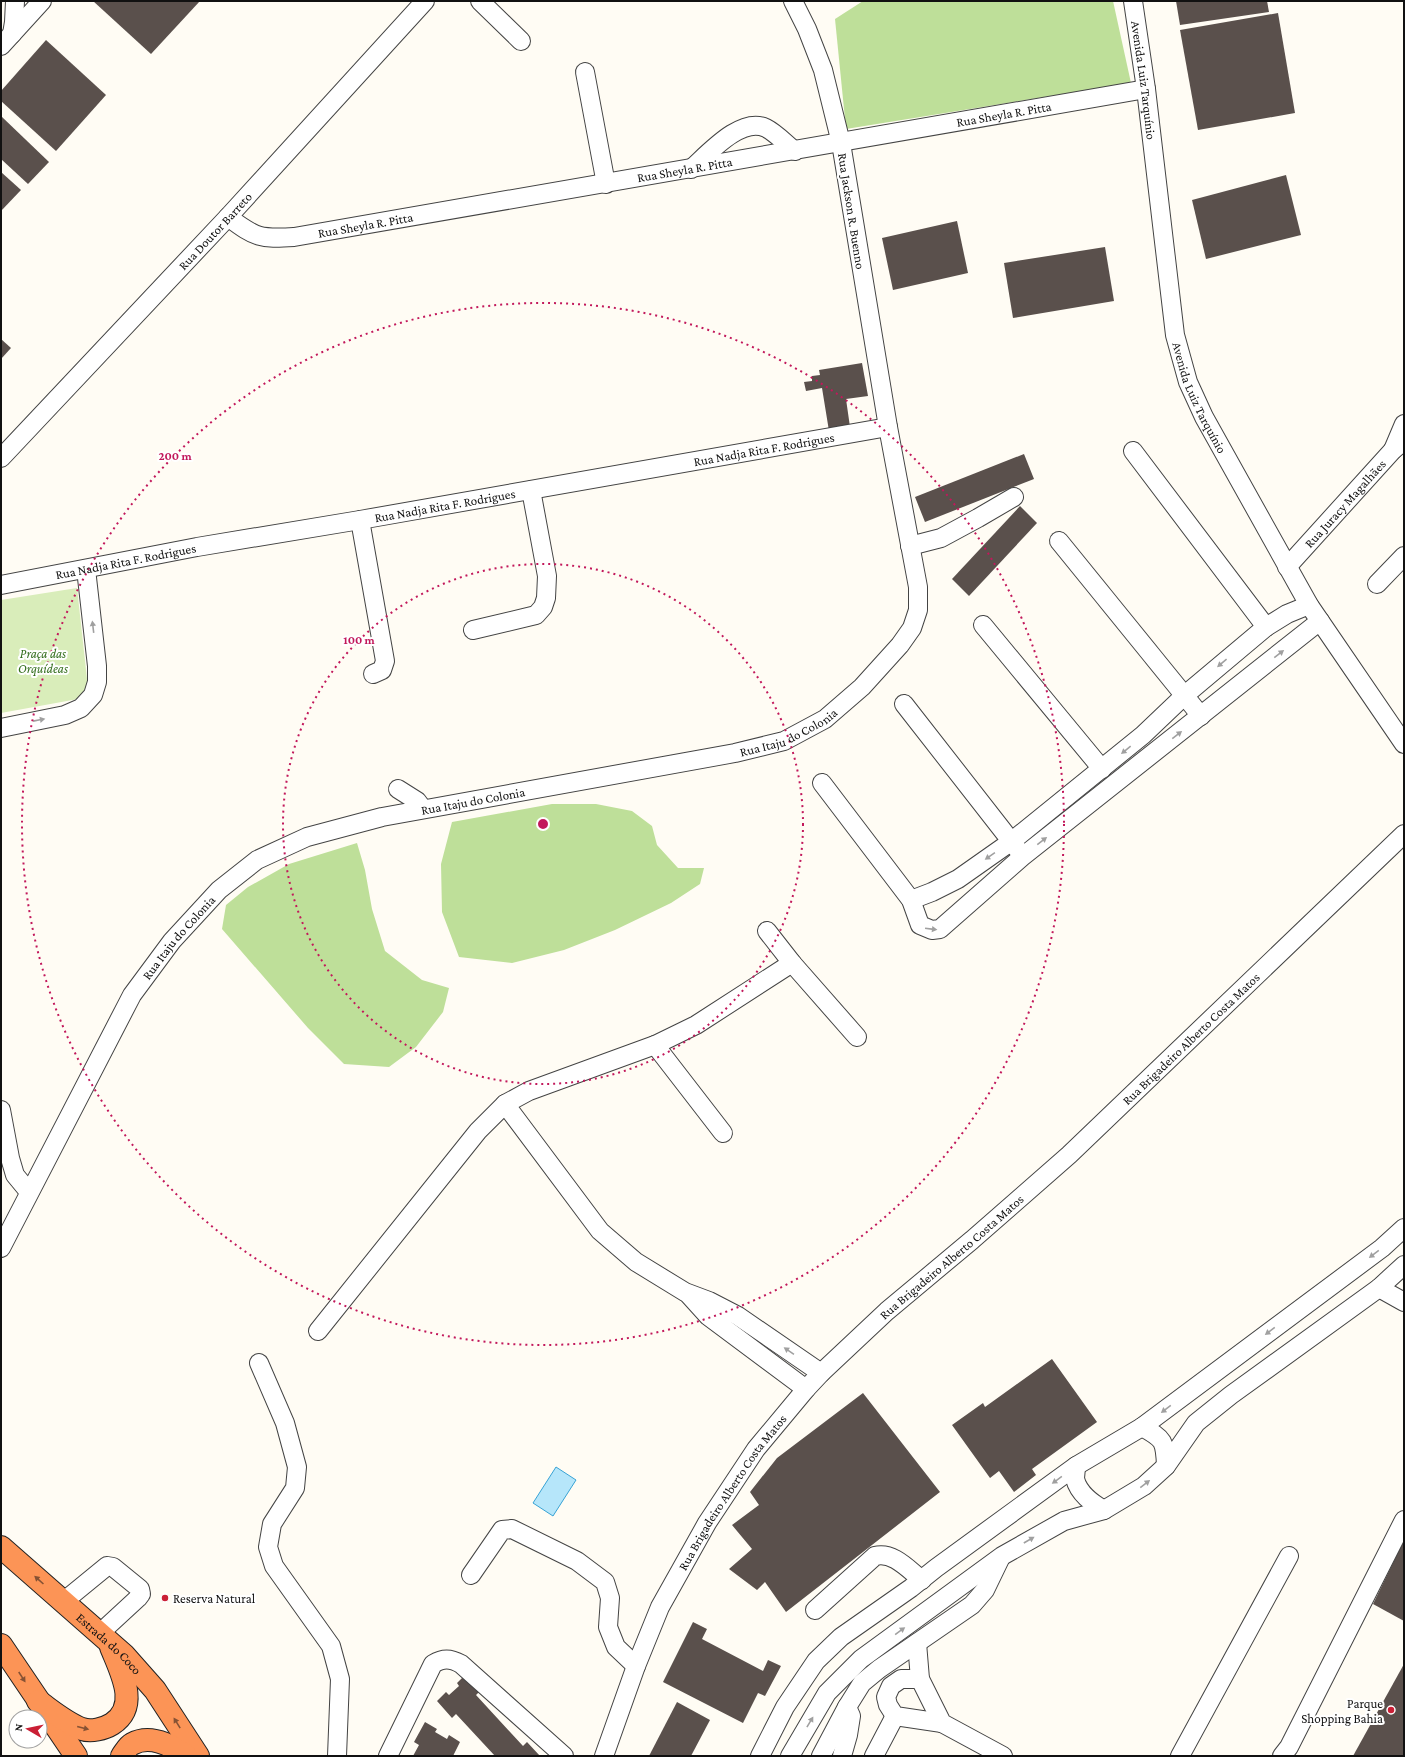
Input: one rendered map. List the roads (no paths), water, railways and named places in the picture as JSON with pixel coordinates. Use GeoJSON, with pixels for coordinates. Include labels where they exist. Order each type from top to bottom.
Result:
{"type":"FeatureCollection","features":[{"type":"Feature","properties":{"kind":"highway","name":"Estrada do Coco"},"geometry":{"type":"LineString","coordinates":[[1,1547],[124,1655],[155,1690],[198,1756]]}},
{"type":"Feature","properties":{"kind":"highway"},"geometry":{"type":"LineString","coordinates":[[38,1701],[72,1724],[84,1730],[98,1730],[109,1726],[120,1719],[126,1706],[127,1692],[104,1638]]}},
{"type":"Feature","properties":{"kind":"highway"},"geometry":{"type":"LineString","coordinates":[[1,1645],[76,1756]]}},
{"type":"Feature","properties":{"kind":"highway"},"geometry":{"type":"LineString","coordinates":[[122,1756],[132,1744],[150,1739],[178,1750],[186,1756]]}},
{"type":"Feature","properties":{"kind":"street"},"geometry":{"type":"LineString","coordinates":[[6,40],[14,22],[15,1]]}},
{"type":"Feature","properties":{"kind":"street"},"geometry":{"type":"LineString","coordinates":[[6,40],[42,1]]}},
{"type":"Feature","properties":{"kind":"street","name":"Rua Doutor Barreto"},"geometry":{"type":"LineString","coordinates":[[1,458],[228,217],[425,1]]}},
{"type":"Feature","properties":{"kind":"street"},"geometry":{"type":"LineString","coordinates":[[480,1],[521,41]]}},
{"type":"Feature","properties":{"kind":"street","name":"Rua Jackson R. Buenno"},"geometry":{"type":"LineString","coordinates":[[793,1],[808,29],[823,70],[841,143],[888,427]]}},
{"type":"Feature","properties":{"kind":"street","name":"Avenida Luiz Tarquínio"},"geometry":{"type":"LineString","coordinates":[[1133,1],[1146,89],[1175,335],[1188,382],[1204,417],[1309,605],[1404,744]]}},
{"type":"Feature","properties":{"kind":"street"},"geometry":{"type":"LineString","coordinates":[[585,72],[606,184]]}},
{"type":"Feature","properties":{"kind":"street","name":"Rua Sheyla R. Pitta"},"geometry":{"type":"LineString","coordinates":[[228,217],[246,231],[258,236],[271,238],[294,237],[1146,89]]}},
{"type":"Feature","properties":{"kind":"street"},"geometry":{"type":"LineString","coordinates":[[690,169],[728,136],[739,130],[753,126],[767,129],[795,151]]}},
{"type":"Feature","properties":{"kind":"street","name":"Rua Juracy Magalhães"},"geometry":{"type":"LineString","coordinates":[[1287,567],[1398,446],[1404,424]]}},
{"type":"Feature","properties":{"kind":"street","name":"Rua Nadja Rita F. Rodrigues"},"geometry":{"type":"LineString","coordinates":[[1,585],[197,547],[360,520],[888,427]]}},
{"type":"Feature","properties":{"kind":"street","name":"Rua Itaju do Colonia"},"geometry":{"type":"LineString","coordinates":[[1,1248],[132,995],[172,941],[219,890],[257,860],[307,837],[382,816],[735,753],[784,741],[825,718],[862,687],[900,645],[912,628],[918,610],[918,587],[888,427]]}},
{"type":"Feature","properties":{"kind":"street"},"geometry":{"type":"LineString","coordinates":[[1133,451],[1266,627]]}},
{"type":"Feature","properties":{"kind":"street"},"geometry":{"type":"LineString","coordinates":[[473,630],[536,615],[543,607],[546,598],[547,576],[531,490]]}},
{"type":"Feature","properties":{"kind":"street"},"geometry":{"type":"LineString","coordinates":[[910,546],[941,538],[1014,496]]}},
{"type":"Feature","properties":{"kind":"street"},"geometry":{"type":"LineString","coordinates":[[360,520],[385,661],[382,670],[373,674]]}},
{"type":"Feature","properties":{"kind":"street"},"geometry":{"type":"LineString","coordinates":[[1059,542],[1201,716]]}},
{"type":"Feature","properties":{"kind":"street"},"geometry":{"type":"LineString","coordinates":[[1377,584],[1404,556]]}},
{"type":"Feature","properties":{"kind":"street"},"geometry":{"type":"LineString","coordinates":[[1,728],[65,716],[81,708],[93,695],[97,682],[97,666],[86,569]]}},
{"type":"Feature","properties":{"kind":"street"},"geometry":{"type":"LineString","coordinates":[[911,900],[932,892],[958,879],[1012,841],[1144,735],[1185,695],[1266,627],[1287,614],[1309,605]]}},
{"type":"Feature","properties":{"kind":"street"},"geometry":{"type":"LineString","coordinates":[[822,783],[911,900],[920,925],[932,930],[940,929],[1022,857],[1320,621]]}},
{"type":"Feature","properties":{"kind":"street"},"geometry":{"type":"LineString","coordinates":[[983,625],[1102,769]]}},
{"type":"Feature","properties":{"kind":"street"},"geometry":{"type":"LineString","coordinates":[[1241,648],[1254,673]]}},
{"type":"Feature","properties":{"kind":"street"},"geometry":{"type":"LineString","coordinates":[[904,704],[1012,841],[1022,857]]}},
{"type":"Feature","properties":{"kind":"street"},"geometry":{"type":"LineString","coordinates":[[1144,735],[1158,750]]}},
{"type":"Feature","properties":{"kind":"street"},"geometry":{"type":"LineString","coordinates":[[398,789],[418,801],[424,809]]}},
{"type":"Feature","properties":{"kind":"street","name":"Rua Brigadeiro Alberto Costa Matos"},"geometry":{"type":"LineString","coordinates":[[604,1756],[636,1666],[660,1607],[707,1523],[756,1449],[806,1389],[887,1311],[972,1240],[1069,1155],[1404,834]]}},
{"type":"Feature","properties":{"kind":"street"},"geometry":{"type":"LineString","coordinates":[[767,930],[792,963],[856,1037]]}},
{"type":"Feature","properties":{"kind":"street"},"geometry":{"type":"LineString","coordinates":[[318,1331],[478,1131],[505,1104],[529,1091],[655,1045],[696,1025],[792,963]]}},
{"type":"Feature","properties":{"kind":"street"},"geometry":{"type":"LineString","coordinates":[[655,1045],[723,1133]]}},
{"type":"Feature","properties":{"kind":"street"},"geometry":{"type":"LineString","coordinates":[[505,1104],[600,1231],[636,1262],[685,1292],[709,1300],[738,1316],[821,1373]]}},
{"type":"Feature","properties":{"kind":"street"},"geometry":{"type":"LineString","coordinates":[[1,1110],[10,1158],[15,1174],[29,1192]]}},
{"type":"Feature","properties":{"kind":"street"},"geometry":{"type":"LineString","coordinates":[[760,1756],[785,1708],[816,1661],[841,1637],[922,1580],[1076,1466],[1142,1427],[1382,1248],[1404,1228]]}},
{"type":"Feature","properties":{"kind":"street"},"geometry":{"type":"LineString","coordinates":[[790,1756],[827,1693],[861,1658],[1002,1556],[1064,1521],[1104,1510],[1144,1486],[1166,1466],[1196,1423],[1231,1395],[1379,1288],[1404,1265]]}},
{"type":"Feature","properties":{"kind":"street"},"geometry":{"type":"LineString","coordinates":[[1379,1288],[1404,1302]]}},
{"type":"Feature","properties":{"kind":"street"},"geometry":{"type":"LineString","coordinates":[[685,1292],[708,1316],[806,1389]]}},
{"type":"Feature","properties":{"kind":"street"},"geometry":{"type":"LineString","coordinates":[[259,1363],[285,1423],[298,1467],[295,1488],[272,1524],[268,1547],[274,1566],[331,1646],[340,1679],[337,1756]]}},
{"type":"Feature","properties":{"kind":"street"},"geometry":{"type":"LineString","coordinates":[[1142,1427],[1157,1436],[1166,1447],[1166,1466]]}},
{"type":"Feature","properties":{"kind":"street"},"geometry":{"type":"LineString","coordinates":[[1076,1466],[1075,1479],[1082,1493],[1090,1502],[1104,1510]]}},
{"type":"Feature","properties":{"kind":"street"},"geometry":{"type":"LineString","coordinates":[[1282,1756],[1289,1747],[1404,1520]]}},
{"type":"Feature","properties":{"kind":"street"},"geometry":{"type":"LineString","coordinates":[[471,1575],[502,1530],[512,1529],[577,1561],[605,1582],[610,1598],[608,1627],[616,1648],[636,1666]]}},
{"type":"Feature","properties":{"kind":"street"},"geometry":{"type":"LineString","coordinates":[[815,1610],[875,1556],[883,1554],[892,1557],[922,1580]]}},
{"type":"Feature","properties":{"kind":"street"},"geometry":{"type":"LineString","coordinates":[[821,1756],[862,1683],[972,1605],[985,1590],[1002,1556]]}},
{"type":"Feature","properties":{"kind":"street"},"geometry":{"type":"LineString","coordinates":[[1180,1756],[1290,1556]]}},
{"type":"Feature","properties":{"kind":"street"},"geometry":{"type":"LineString","coordinates":[[63,1602],[107,1566],[113,1567],[140,1589],[141,1594],[104,1638]]}},
{"type":"Feature","properties":{"kind":"street"},"geometry":{"type":"LineString","coordinates":[[917,1643],[920,1679],[942,1723]]}},
{"type":"Feature","properties":{"kind":"street"},"geometry":{"type":"LineString","coordinates":[[388,1756],[433,1664],[440,1659],[450,1659],[461,1664],[564,1756]]}},
{"type":"Feature","properties":{"kind":"street"},"geometry":{"type":"LineString","coordinates":[[920,1679],[901,1679],[891,1686],[886,1698],[888,1706],[895,1716],[942,1723],[1003,1756]]}},
{"type":"Feature","properties":{"kind":"street"},"geometry":{"type":"LineString","coordinates":[[850,1702],[886,1698]]}},
{"type":"Feature","properties":{"kind":"street"},"geometry":{"type":"LineString","coordinates":[[842,1756],[848,1735],[851,1716],[850,1702]]}},
{"type":"Feature","properties":{"kind":"street"},"geometry":{"type":"LineString","coordinates":[[874,1756],[895,1716]]}},
{"type":"Feature","properties":{"kind":"water"},"geometry":{"type":"Polygon","coordinates":[[[556,1467],[576,1480],[553,1516],[533,1503],[556,1467]]]}},
{"type":"Feature","properties":{"kind":"place","name":"Reserva Natural"},"geometry":{"type":"Point","coordinates":[165,1598]}},
{"type":"Feature","properties":{"kind":"place","name":"Parque Shopping Bahia"},"geometry":{"type":"Point","coordinates":[1391,1710]}},
{"type":"Feature","properties":{"kind":"park label","name":"Praça das Orquídeas"},"geometry":{"type":"Point","coordinates":[43,660]}}]}
